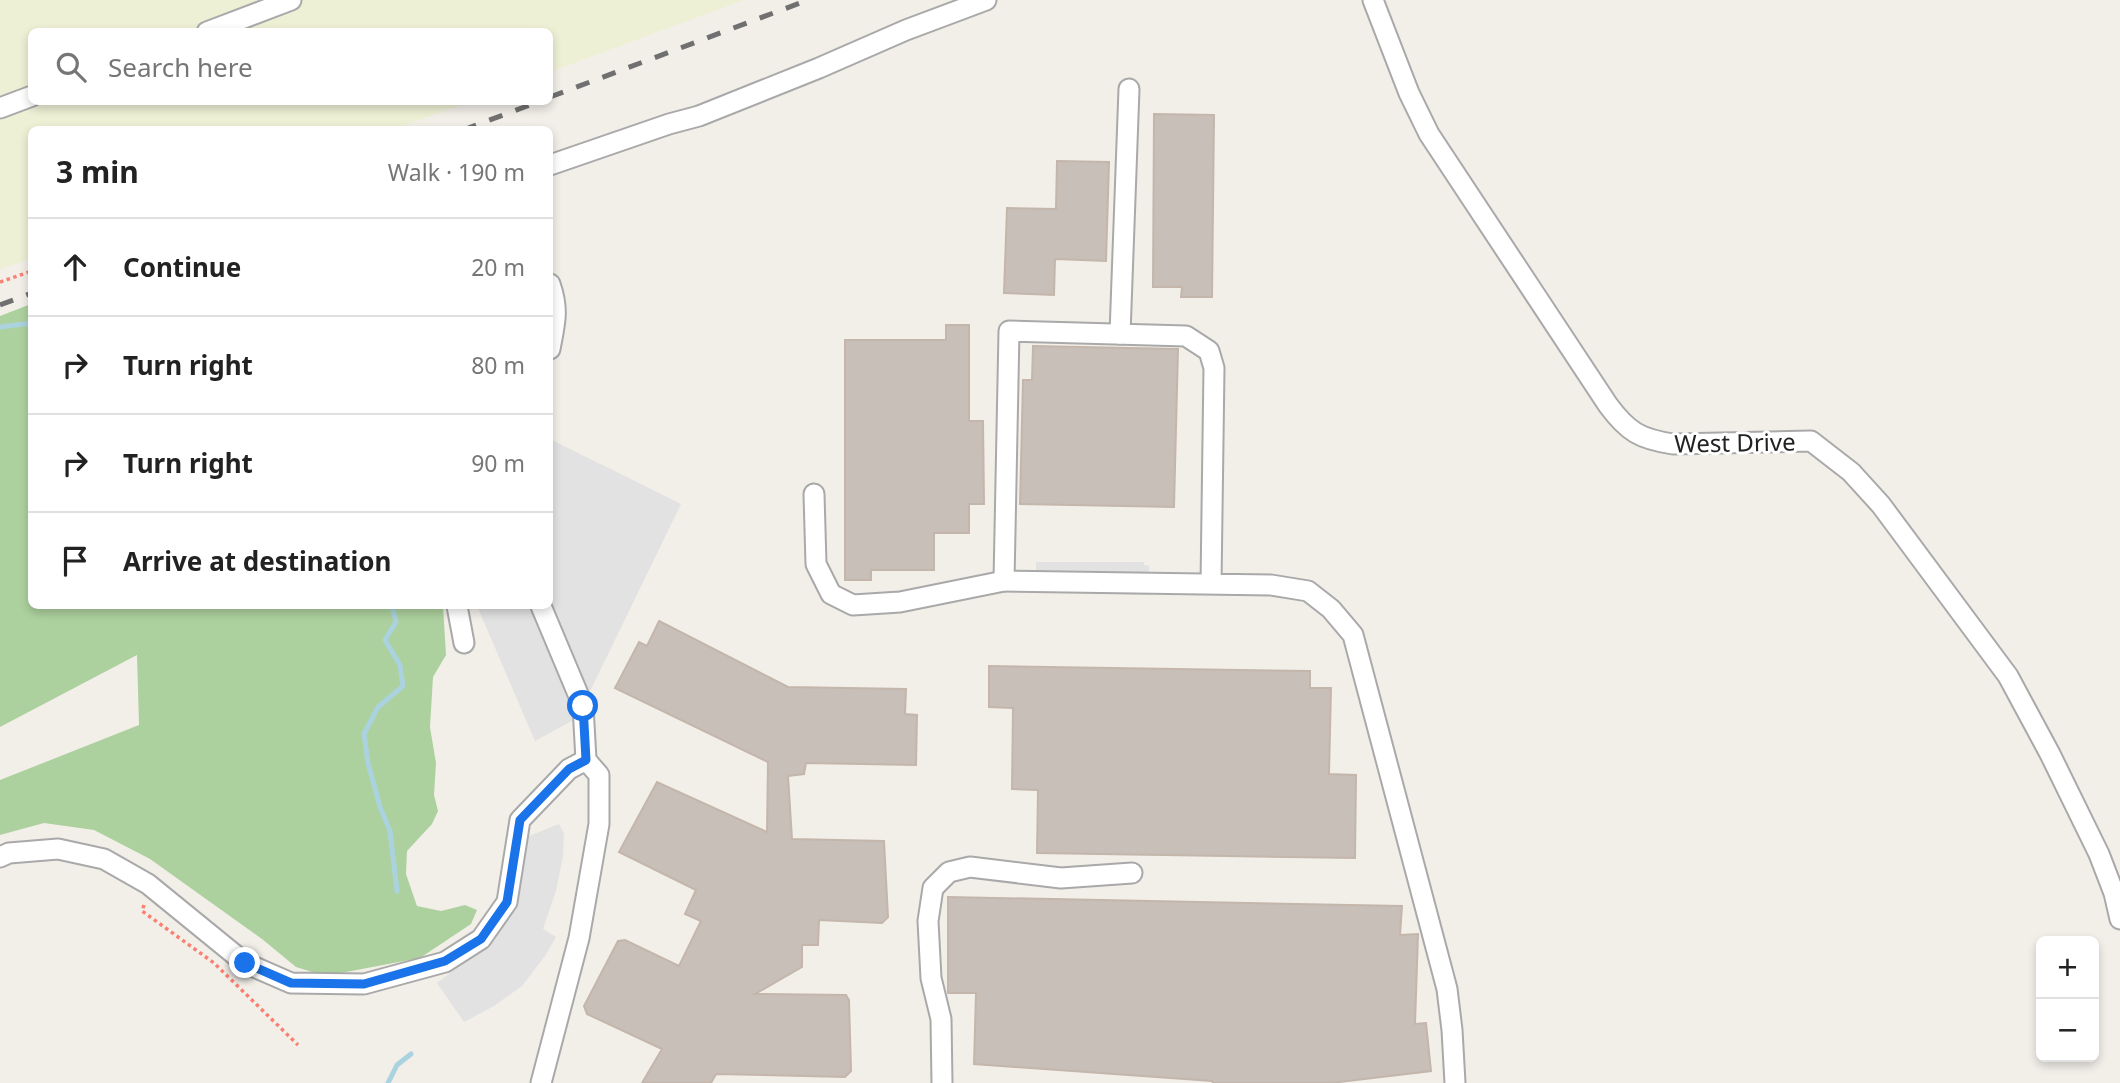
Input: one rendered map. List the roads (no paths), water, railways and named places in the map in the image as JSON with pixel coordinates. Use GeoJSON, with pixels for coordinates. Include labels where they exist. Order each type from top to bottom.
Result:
{"type":"FeatureCollection","features":[{"type":"Feature","properties":{"kind":"street"},"geometry":{"type":"LineString","coordinates":[[218,28],[292,0]]}},
{"type":"Feature","properties":{"kind":"street"},"geometry":{"type":"LineString","coordinates":[[553,164],[699,116],[906,30],[986,0]]}},
{"type":"Feature","properties":{"kind":"street","name":"West Drive"},"geometry":{"type":"LineString","coordinates":[[1373,0],[1409,93],[1429,134],[1619,420],[1632,433],[1651,441],[1673,444],[1811,441],[1851,472],[1881,505],[2008,676],[2099,853],[2114,893],[2120,919]]}},
{"type":"Feature","properties":{"kind":"street"},"geometry":{"type":"LineString","coordinates":[[1120,334],[1129,89]]}},
{"type":"Feature","properties":{"kind":"street"},"geometry":{"type":"LineString","coordinates":[[0,108],[28,98]]}},
{"type":"Feature","properties":{"kind":"street"},"geometry":{"type":"LineString","coordinates":[[553,292],[557,316],[553,335]]}},
{"type":"Feature","properties":{"kind":"street"},"geometry":{"type":"LineString","coordinates":[[1004,581],[1009,331],[1186,336],[1209,351],[1214,368],[1211,584]]}},
{"type":"Feature","properties":{"kind":"street"},"geometry":{"type":"LineString","coordinates":[[814,494],[816,564],[831,594],[853,604],[900,602],[1004,581],[1271,585],[1308,592],[1331,609],[1353,635],[1447,989],[1455,1083]]}},
{"type":"Feature","properties":{"kind":"street"},"geometry":{"type":"LineString","coordinates":[[458,609],[464,643]]}},
{"type":"Feature","properties":{"kind":"street"},"geometry":{"type":"LineString","coordinates":[[541,1083],[579,938],[599,824],[599,775],[586,760],[583,706],[542,609]]}},
{"type":"Feature","properties":{"kind":"street"},"geometry":{"type":"LineString","coordinates":[[0,857],[9,853],[58,849],[104,859],[153,888],[245,963],[291,983],[364,984],[445,961],[481,939],[507,902],[520,820],[569,769],[586,760]]}},
{"type":"Feature","properties":{"kind":"street"},"geometry":{"type":"LineString","coordinates":[[942,1083],[941,1019],[931,978],[928,921],[933,888],[949,872],[970,867],[1061,878],[1132,873]]}},
{"type":"Feature","properties":{"kind":"waterway"},"geometry":{"type":"LineString","coordinates":[[0,327],[28,324]]}},
{"type":"Feature","properties":{"kind":"waterway"},"geometry":{"type":"LineString","coordinates":[[393,609],[396,622],[385,640],[400,665],[403,686],[378,707],[364,734],[368,763],[380,807],[390,831],[397,891]]}},
{"type":"Feature","properties":{"kind":"waterway"},"geometry":{"type":"LineString","coordinates":[[388,1083],[397,1065],[411,1054]]}},
{"type":"Feature","properties":{"kind":"railway"},"geometry":{"type":"LineString","coordinates":[[553,96],[808,0]]}},
{"type":"Feature","properties":{"kind":"railway"},"geometry":{"type":"LineString","coordinates":[[474,126],[530,105]]}},
{"type":"Feature","properties":{"kind":"railway"},"geometry":{"type":"LineString","coordinates":[[0,305],[28,294]]}}]}
